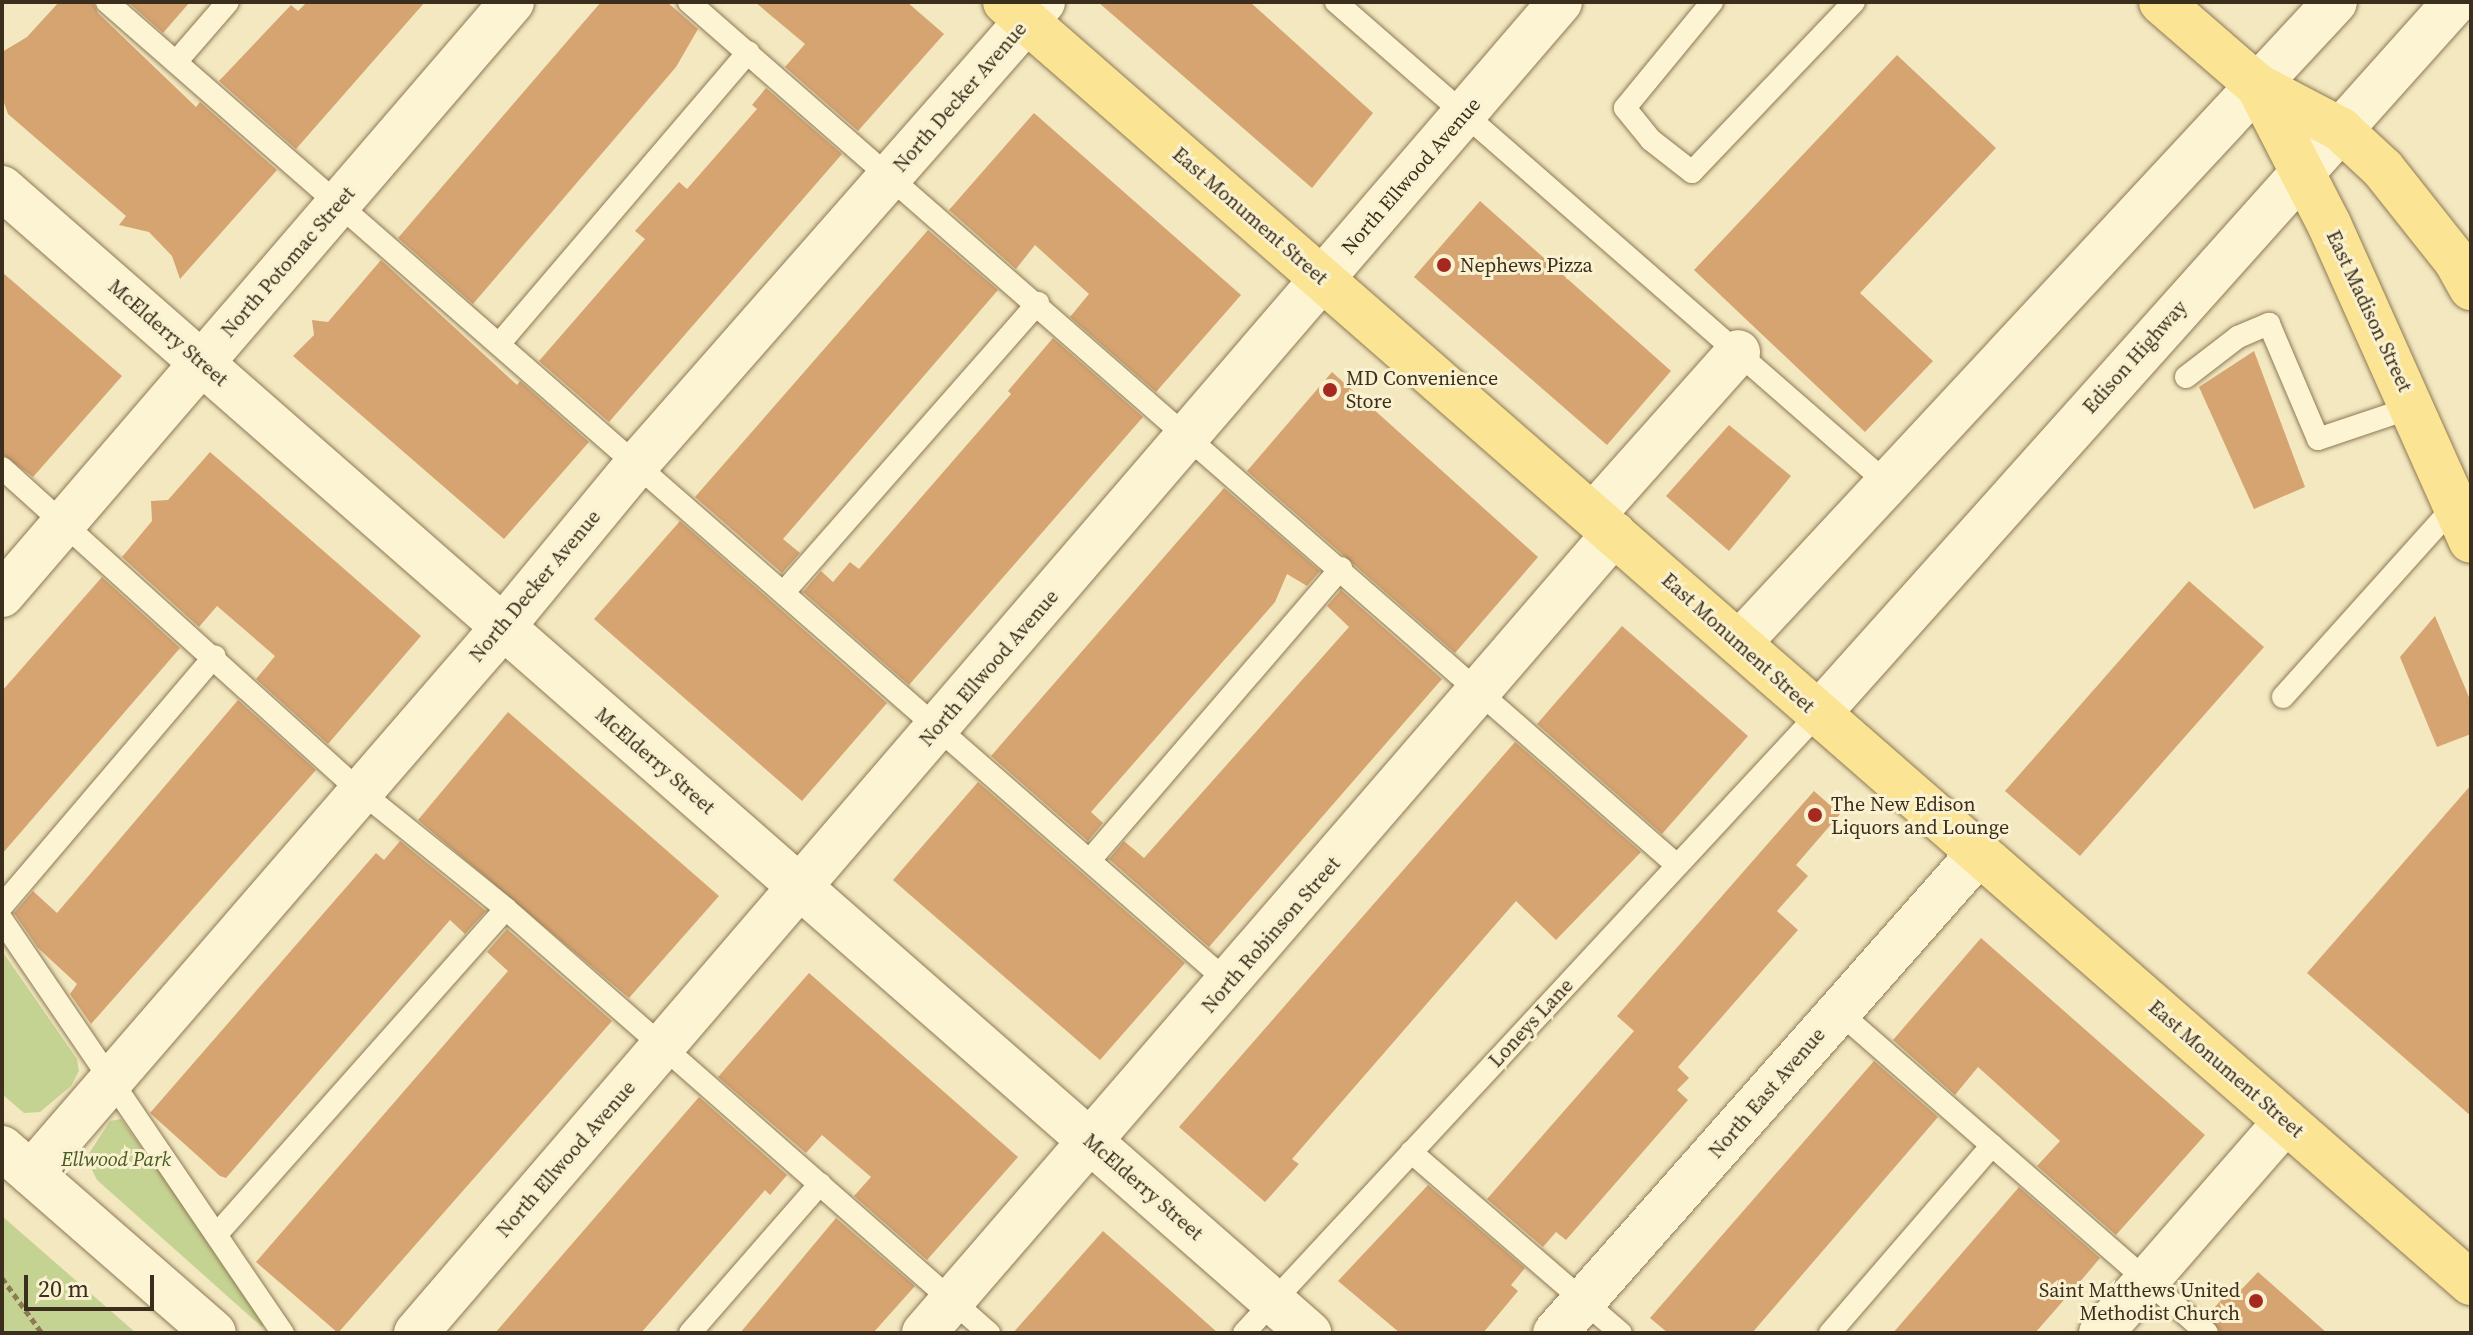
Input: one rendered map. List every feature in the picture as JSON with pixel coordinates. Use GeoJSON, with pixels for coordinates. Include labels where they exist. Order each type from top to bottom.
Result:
{"type":"FeatureCollection","features":[{"type":"Feature","properties":{"kind":"main road","name":"East Madison Street"},"geometry":{"type":"LineString","coordinates":[[2161,2],[2258,86],[2340,129],[2420,211],[2471,288]]}},
{"type":"Feature","properties":{"kind":"main road","name":"East Monument Street"},"geometry":{"type":"LineString","coordinates":[[1025,8],[1323,279],[2471,1283]]}},
{"type":"Feature","properties":{"kind":"main road","name":"East Madison Street"},"geometry":{"type":"LineString","coordinates":[[2258,86],[2466,513]]}},
{"type":"Feature","properties":{"kind":"street","name":"North Potomac Street"},"geometry":{"type":"LineString","coordinates":[[2,595],[512,2]]}},
{"type":"Feature","properties":{"kind":"street","name":"North Ellwood Avenue"},"geometry":{"type":"LineString","coordinates":[[416,1333],[1560,2]]}},
{"type":"Feature","properties":{"kind":"street"},"geometry":{"type":"LineString","coordinates":[[1739,643],[2335,2]]}},
{"type":"Feature","properties":{"kind":"street","name":"Edison Highway"},"geometry":{"type":"LineString","coordinates":[[1818,714],[2455,2]]}},
{"type":"Feature","properties":{"kind":"street","name":"North Decker Avenue"},"geometry":{"type":"LineString","coordinates":[[16,1160],[111,1076],[503,627],[637,464],[891,175],[1025,8]]}},
{"type":"Feature","properties":{"kind":"street","name":"McElderry Street"},"geometry":{"type":"LineString","coordinates":[[2,188],[1309,1333]]}},
{"type":"Feature","properties":{"kind":"street","name":"North Robinson Street"},"geometry":{"type":"LineString","coordinates":[[938,1317],[1092,1143],[1479,691],[1738,352]]}},
{"type":"Feature","properties":{"kind":"street","name":"North East Avenue"},"geometry":{"type":"LineString","coordinates":[[1555,1333],[1979,853]]}},
{"type":"Feature","properties":{"kind":"street"},"geometry":{"type":"LineString","coordinates":[[2101,1333],[2286,1121]]}},
{"type":"Feature","properties":{"kind":"street"},"geometry":{"type":"LineString","coordinates":[[16,1160],[214,1333]]}},
{"type":"Feature","properties":{"kind":"lane"},"geometry":{"type":"LineString","coordinates":[[107,2],[1229,983]]}},
{"type":"Feature","properties":{"kind":"lane"},"geometry":{"type":"LineString","coordinates":[[176,62],[228,2]]}},
{"type":"Feature","properties":{"kind":"lane"},"geometry":{"type":"LineString","coordinates":[[689,2],[1038,303],[1677,865]]}},
{"type":"Feature","properties":{"kind":"lane"},"geometry":{"type":"LineString","coordinates":[[1336,2],[1888,484]]}},
{"type":"Feature","properties":{"kind":"lane"},"geometry":{"type":"LineString","coordinates":[[1712,2],[1625,108],[1651,140],[1692,172],[1854,2]]}},
{"type":"Feature","properties":{"kind":"lane"},"geometry":{"type":"LineString","coordinates":[[499,344],[748,52]]}},
{"type":"Feature","properties":{"kind":"lane"},"geometry":{"type":"LineString","coordinates":[[784,592],[1038,303]]}},
{"type":"Feature","properties":{"kind":"lane"},"geometry":{"type":"LineString","coordinates":[[2186,377],[2238,337],[2269,324],[2318,439],[2413,407]]}},
{"type":"Feature","properties":{"kind":"lane"},"geometry":{"type":"LineString","coordinates":[[2,468],[215,656],[360,791],[506,909],[820,1184],[938,1317],[989,1333]]}},
{"type":"Feature","properties":{"kind":"lane"},"geometry":{"type":"LineString","coordinates":[[2283,697],[2466,513]]}},
{"type":"Feature","properties":{"kind":"lane"},"geometry":{"type":"LineString","coordinates":[[1090,860],[1341,568]]}},
{"type":"Feature","properties":{"kind":"lane"},"geometry":{"type":"LineString","coordinates":[[2,906],[215,656]]}},
{"type":"Feature","properties":{"kind":"lane","name":"Loneys Lane"},"geometry":{"type":"LineString","coordinates":[[1244,1333],[1818,714]]}},
{"type":"Feature","properties":{"kind":"lane"},"geometry":{"type":"LineString","coordinates":[[217,1234],[506,909]]}},
{"type":"Feature","properties":{"kind":"lane"},"geometry":{"type":"LineString","coordinates":[[2,920],[283,1333]]}},
{"type":"Feature","properties":{"kind":"lane"},"geometry":{"type":"LineString","coordinates":[[1839,1012],[2207,1333]]}},
{"type":"Feature","properties":{"kind":"lane"},"geometry":{"type":"LineString","coordinates":[[1830,1333],[1992,1145]]}},
{"type":"Feature","properties":{"kind":"lane"},"geometry":{"type":"LineString","coordinates":[[1411,1152],[1621,1333]]}},
{"type":"Feature","properties":{"kind":"lane"},"geometry":{"type":"LineString","coordinates":[[690,1333],[820,1184]]}},
{"type":"Feature","properties":{"kind":"path"},"geometry":{"type":"LineString","coordinates":[[2,1278],[42,1333]]}},
{"type":"Feature","properties":{"kind":"green space","name":"Ellwood Park"},"geometry":{"type":"Polygon","coordinates":[[[2,951],[77,1059],[79,1071],[71,1086],[40,1112],[24,1113],[2,1094],[2,951]]]}},
{"type":"Feature","properties":{"kind":"green space","name":"Ellwood Park"},"geometry":{"type":"Polygon","coordinates":[[[121,1119],[267,1322],[262,1327],[97,1180],[86,1158],[110,1121],[121,1119]]]}},
{"type":"Feature","properties":{"kind":"green space"},"geometry":{"type":"Polygon","coordinates":[[[2,1216],[136,1333],[2,1333],[2,1216]]]}},
{"type":"Feature","properties":{"kind":"building"},"geometry":{"type":"Polygon","coordinates":[[[59,2],[93,2],[98,13],[196,107],[200,102],[277,170],[180,279],[172,256],[149,232],[119,225],[126,216],[8,114],[2,97],[2,52],[27,37],[59,2]]]}},
{"type":"Feature","properties":{"kind":"building"},"geometry":{"type":"Polygon","coordinates":[[[128,2],[190,2],[163,33],[128,2]]]}},
{"type":"Feature","properties":{"kind":"building"},"geometry":{"type":"Polygon","coordinates":[[[307,2],[425,2],[296,149],[219,81],[291,5],[298,11],[307,2]]]}},
{"type":"Feature","properties":{"kind":"building"},"geometry":{"type":"Polygon","coordinates":[[[601,2],[667,2],[698,29],[676,67],[473,304],[398,238],[601,2]]]}},
{"type":"Feature","properties":{"kind":"building"},"geometry":{"type":"Polygon","coordinates":[[[755,2],[907,2],[944,34],[858,131],[785,67],[805,44],[755,2]]]}},
{"type":"Feature","properties":{"kind":"building"},"geometry":{"type":"Polygon","coordinates":[[[1098,2],[1250,2],[1373,113],[1312,188],[1098,2]]]}},
{"type":"Feature","properties":{"kind":"building"},"geometry":{"type":"Polygon","coordinates":[[[1897,55],[1996,148],[1860,293],[1933,361],[1865,432],[1694,270],[1897,55]]]}},
{"type":"Feature","properties":{"kind":"building"},"geometry":{"type":"Polygon","coordinates":[[[766,88],[842,154],[609,422],[539,361],[645,239],[635,231],[679,182],[687,189],[757,109],[752,105],[766,88]]]}},
{"type":"Feature","properties":{"kind":"building"},"geometry":{"type":"Polygon","coordinates":[[[1034,113],[1241,295],[1156,392],[1070,317],[1089,294],[1035,245],[1016,269],[949,210],[1034,113]]]}},
{"type":"Feature","properties":{"kind":"building"},"geometry":{"type":"Polygon","coordinates":[[[1480,201],[1671,371],[1607,445],[1414,277],[1480,201]]]}},
{"type":"Feature","properties":{"kind":"building"},"geometry":{"type":"Polygon","coordinates":[[[928,230],[998,290],[783,539],[800,553],[782,573],[695,497],[928,230]]]}},
{"type":"Feature","properties":{"kind":"building"},"geometry":{"type":"Polygon","coordinates":[[[381,260],[517,385],[520,381],[589,442],[504,539],[293,356],[314,335],[312,320],[328,322],[381,260]]]}},
{"type":"Feature","properties":{"kind":"building"},"geometry":{"type":"Polygon","coordinates":[[[2,272],[122,376],[33,477],[2,454],[2,272]]]}},
{"type":"Feature","properties":{"kind":"building"},"geometry":{"type":"Polygon","coordinates":[[[1053,338],[1143,417],[909,685],[803,592],[821,571],[833,582],[850,562],[859,569],[1011,394],[1008,391],[1053,338]]]}},
{"type":"Feature","properties":{"kind":"building"},"geometry":{"type":"Polygon","coordinates":[[[2254,351],[2305,487],[2254,509],[2199,387],[2254,351]]]}},
{"type":"Feature","properties":{"kind":"building"},"geometry":{"type":"Polygon","coordinates":[[[1332,372],[1538,557],[1455,653],[1247,471],[1332,372]]]}},
{"type":"Feature","properties":{"kind":"building"},"geometry":{"type":"Polygon","coordinates":[[[1729,425],[1791,476],[1729,551],[1666,496],[1729,425]]]}},
{"type":"Feature","properties":{"kind":"building"},"geometry":{"type":"Polygon","coordinates":[[[210,452],[421,636],[328,744],[256,679],[275,656],[217,606],[199,627],[122,557],[152,521],[151,501],[168,500],[210,452]]]}},
{"type":"Feature","properties":{"kind":"building"},"geometry":{"type":"Polygon","coordinates":[[[1224,488],[1320,571],[1307,586],[1287,574],[1275,602],[1091,812],[1103,823],[1088,841],[991,756],[1224,488]]]}},
{"type":"Feature","properties":{"kind":"building"},"geometry":{"type":"Polygon","coordinates":[[[680,521],[887,703],[802,801],[594,619],[680,521]]]}},
{"type":"Feature","properties":{"kind":"building"},"geometry":{"type":"Polygon","coordinates":[[[102,577],[180,648],[2,854],[2,691],[102,577]]]}},
{"type":"Feature","properties":{"kind":"building"},"geometry":{"type":"Polygon","coordinates":[[[2189,581],[2264,647],[2080,856],[2005,791],[2189,581]]]}},
{"type":"Feature","properties":{"kind":"building"},"geometry":{"type":"Polygon","coordinates":[[[1341,590],[1442,679],[1209,947],[1109,859],[1124,841],[1144,858],[1349,627],[1327,606],[1341,590]]]}},
{"type":"Feature","properties":{"kind":"building"},"geometry":{"type":"Polygon","coordinates":[[[2435,616],[2471,702],[2471,734],[2437,747],[2400,657],[2435,616]]]}},
{"type":"Feature","properties":{"kind":"building"},"geometry":{"type":"Polygon","coordinates":[[[1622,626],[1748,736],[1662,834],[1537,724],[1622,626]]]}},
{"type":"Feature","properties":{"kind":"building"},"geometry":{"type":"Polygon","coordinates":[[[238,700],[316,770],[91,1024],[70,994],[77,984],[38,948],[14,913],[33,891],[57,913],[238,700]]]}},
{"type":"Feature","properties":{"kind":"building"},"geometry":{"type":"Polygon","coordinates":[[[508,712],[719,896],[629,998],[418,820],[508,712]]]}},
{"type":"Feature","properties":{"kind":"building"},"geometry":{"type":"Polygon","coordinates":[[[1515,742],[1641,852],[1556,940],[1516,901],[1292,1159],[1299,1164],[1265,1202],[1179,1127],[1515,742]]]}},
{"type":"Feature","properties":{"kind":"building"},"geometry":{"type":"Polygon","coordinates":[[[978,782],[1185,963],[1100,1060],[893,880],[978,782]]]}},
{"type":"Feature","properties":{"kind":"building"},"geometry":{"type":"Polygon","coordinates":[[[2471,785],[2471,1116],[2307,973],[2471,785]]]}},
{"type":"Feature","properties":{"kind":"building"},"geometry":{"type":"Polygon","coordinates":[[[1814,791],[1840,814],[1796,865],[1808,876],[1777,911],[1798,930],[1678,1067],[1689,1078],[1677,1090],[1688,1100],[1566,1240],[1556,1232],[1543,1247],[1487,1199],[1634,1031],[1617,1016],[1814,791]]]}},
{"type":"Feature","properties":{"kind":"building"},"geometry":{"type":"Polygon","coordinates":[[[400,841],[486,911],[465,934],[450,920],[226,1178],[220,1176],[150,1113],[376,853],[384,860],[400,841]]]}},
{"type":"Feature","properties":{"kind":"building"},"geometry":{"type":"Polygon","coordinates":[[[507,929],[612,1021],[338,1333],[256,1262],[508,971],[487,952],[507,929]]]}},
{"type":"Feature","properties":{"kind":"building"},"geometry":{"type":"Polygon","coordinates":[[[1981,938],[2205,1135],[2116,1235],[2037,1166],[2060,1141],[1978,1067],[1955,1095],[1893,1040],[1981,938]]]}},
{"type":"Feature","properties":{"kind":"building"},"geometry":{"type":"Polygon","coordinates":[[[809,973],[1018,1157],[927,1260],[854,1196],[871,1177],[822,1135],[806,1153],[718,1077],[809,973]]]}},
{"type":"Feature","properties":{"kind":"building"},"geometry":{"type":"Polygon","coordinates":[[[1874,1061],[1938,1117],[1752,1333],[1668,1333],[1650,1318],[1874,1061]]]}},
{"type":"Feature","properties":{"kind":"building"},"geometry":{"type":"Polygon","coordinates":[[[699,1097],[787,1175],[770,1195],[765,1190],[641,1333],[495,1333],[699,1097]]]}},
{"type":"Feature","properties":{"kind":"building"},"geometry":{"type":"Polygon","coordinates":[[[1428,1185],[1525,1268],[1511,1285],[1518,1291],[1483,1333],[1400,1333],[1338,1281],[1428,1185]]]}},
{"type":"Feature","properties":{"kind":"building"},"geometry":{"type":"Polygon","coordinates":[[[2019,1187],[2100,1258],[2084,1277],[2035,1333],[1893,1333],[2019,1187]]]}},
{"type":"Feature","properties":{"kind":"building"},"geometry":{"type":"Polygon","coordinates":[[[836,1218],[915,1286],[873,1333],[740,1333],[836,1218]]]}},
{"type":"Feature","properties":{"kind":"building"},"geometry":{"type":"Polygon","coordinates":[[[1103,1231],[1145,1268],[1218,1333],[1013,1333],[1103,1231]]]}},
{"type":"Feature","properties":{"kind":"building","name":"Saint Matthews United Methodist Church"},"geometry":{"type":"Polygon","coordinates":[[[2258,1272],[2327,1333],[2221,1333],[2208,1315],[2236,1283],[2242,1289],[2258,1272]]]}},
{"type":"Feature","properties":{"kind":"place","name":"Nephews Pizza"},"geometry":{"type":"Point","coordinates":[1444,265]}},
{"type":"Feature","properties":{"kind":"place","name":"MD Convenience Store"},"geometry":{"type":"Point","coordinates":[1330,390]}},
{"type":"Feature","properties":{"kind":"place","name":"The New Edison Liquors and Lounge"},"geometry":{"type":"Point","coordinates":[1815,815]}},
{"type":"Feature","properties":{"kind":"place","name":"Saint Matthews United Methodist Church"},"geometry":{"type":"Point","coordinates":[2256,1301]}}]}
